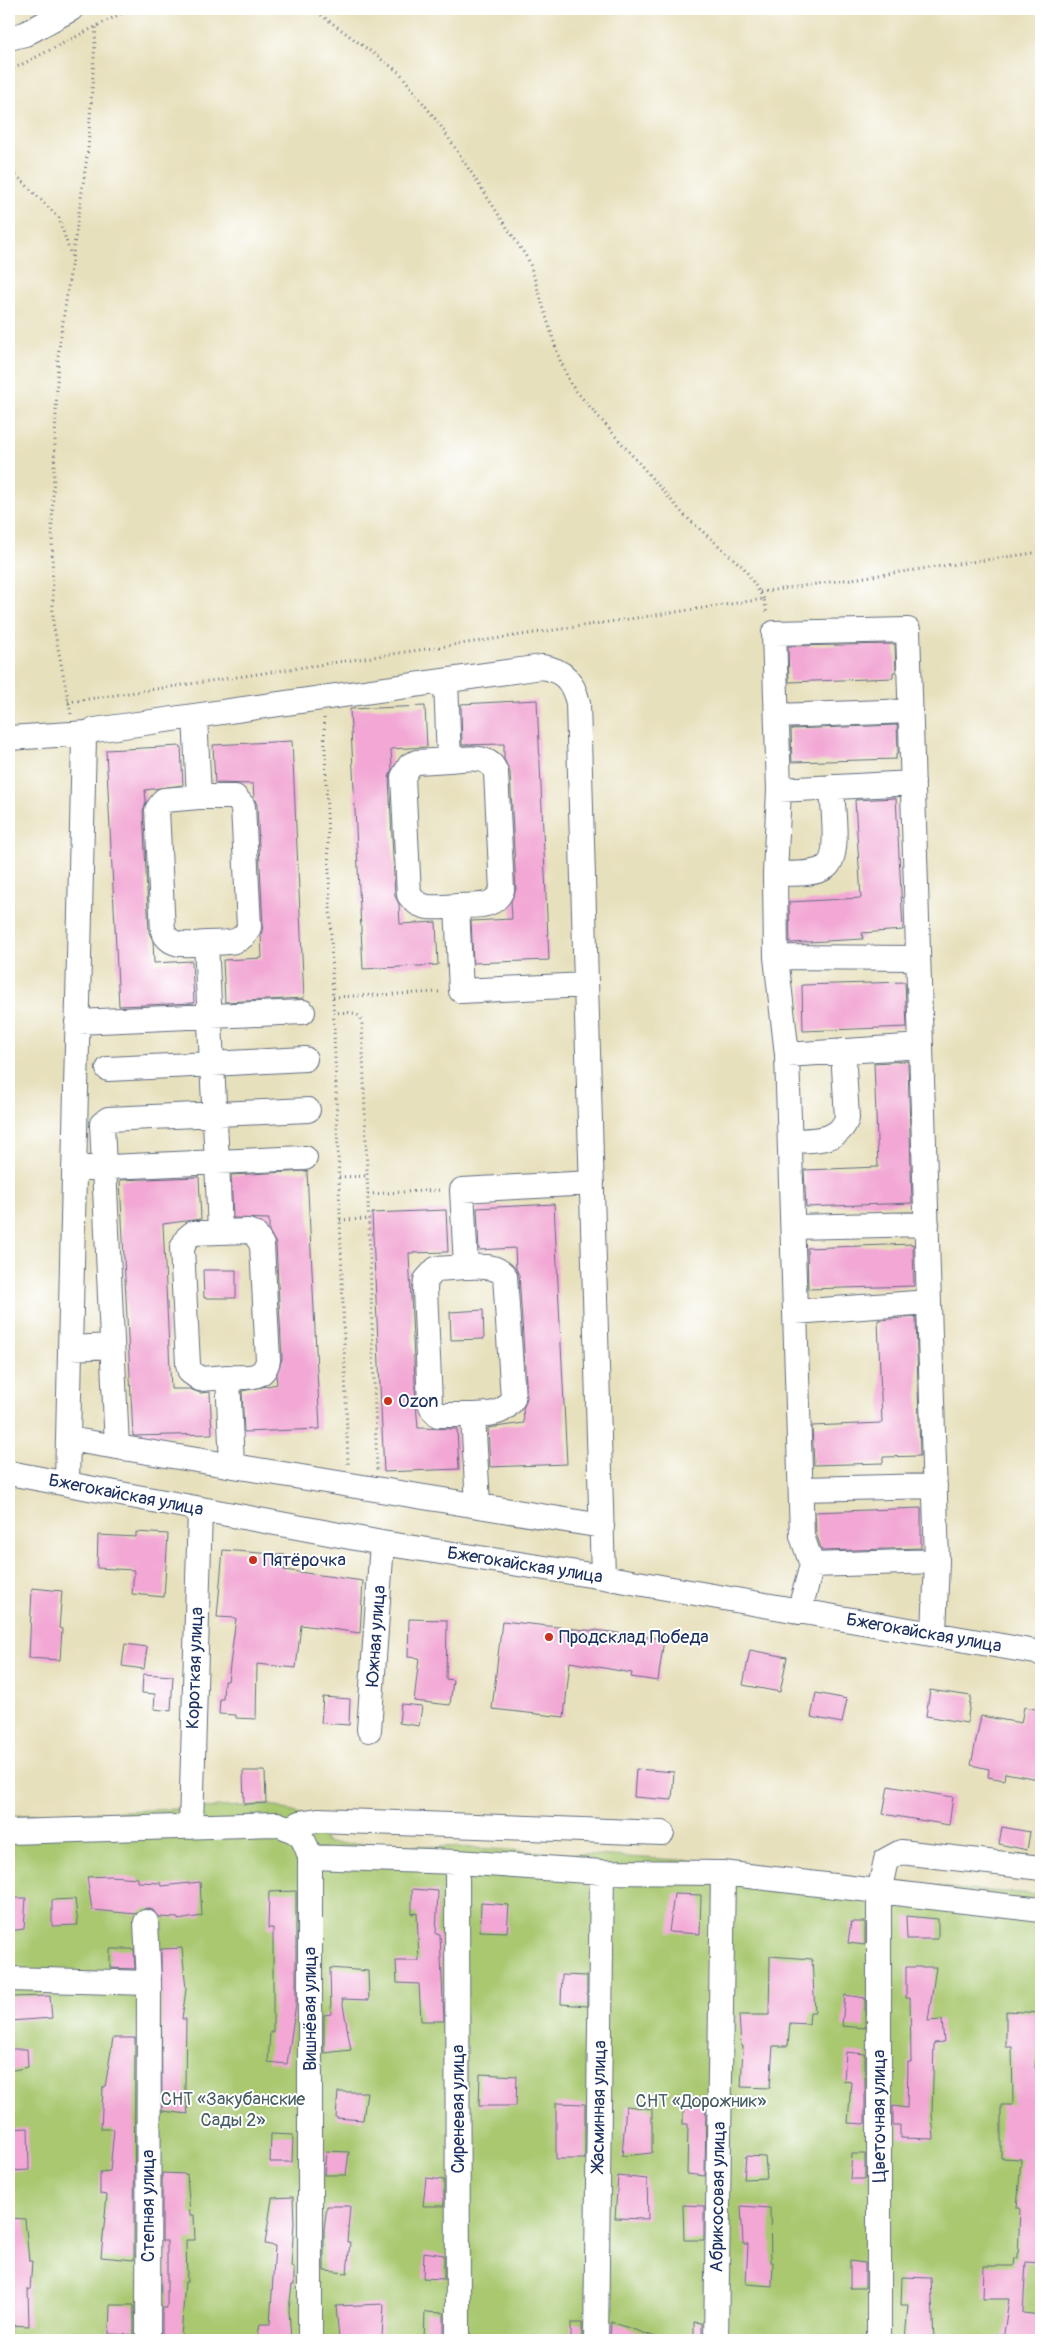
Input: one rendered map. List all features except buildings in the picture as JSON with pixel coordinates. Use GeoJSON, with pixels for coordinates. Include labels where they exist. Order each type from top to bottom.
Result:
{"type":"FeatureCollection","features":[{"type":"Feature","properties":{"kind":"street"},"geometry":{"type":"LineString","coordinates":[[9,38],[25,34],[71,9]]}},
{"type":"Feature","properties":{"kind":"street"},"geometry":{"type":"LineString","coordinates":[[799,1612],[812,1565],[802,1536],[787,1055],[776,957],[775,874],[779,790],[774,634],[908,630],[938,1561],[934,1634]]}},
{"type":"Feature","properties":{"kind":"street"},"geometry":{"type":"LineString","coordinates":[[9,738],[87,733],[95,730],[542,667],[560,672],[568,678],[575,689],[578,703],[603,1577]]}},
{"type":"Feature","properties":{"kind":"street"},"geometry":{"type":"LineString","coordinates":[[446,681],[449,760]]}},
{"type":"Feature","properties":{"kind":"street"},"geometry":{"type":"LineString","coordinates":[[777,716],[911,711]]}},
{"type":"Feature","properties":{"kind":"street"},"geometry":{"type":"LineString","coordinates":[[195,716],[199,798]]}},
{"type":"Feature","properties":{"kind":"street"},"geometry":{"type":"LineString","coordinates":[[68,1483],[83,746],[87,733]]}},
{"type":"Feature","properties":{"kind":"street"},"geometry":{"type":"LineString","coordinates":[[480,759],[489,761],[494,766],[496,773],[502,890],[499,897],[487,905],[457,906],[425,908],[419,906],[409,895],[403,777],[405,770],[410,765],[418,762],[480,759]]}},
{"type":"Feature","properties":{"kind":"street"},"geometry":{"type":"LineString","coordinates":[[779,790],[913,783]]}},
{"type":"Feature","properties":{"kind":"street"},"geometry":{"type":"LineString","coordinates":[[775,874],[816,871],[826,867],[832,860],[835,848],[832,787]]}},
{"type":"Feature","properties":{"kind":"street"},"geometry":{"type":"LineString","coordinates":[[236,797],[243,806],[249,927],[246,934],[236,942],[178,945],[166,938],[163,931],[157,810],[164,800],[199,798],[236,797]]}},
{"type":"Feature","properties":{"kind":"street"},"geometry":{"type":"LineString","coordinates":[[457,906],[461,991],[586,985]]}},
{"type":"Feature","properties":{"kind":"street"},"geometry":{"type":"LineString","coordinates":[[206,943],[220,1232]]}},
{"type":"Feature","properties":{"kind":"street"},"geometry":{"type":"LineString","coordinates":[[776,957],[918,958]]}},
{"type":"Feature","properties":{"kind":"street"},"geometry":{"type":"LineString","coordinates":[[77,1022],[303,1012]]}},
{"type":"Feature","properties":{"kind":"street"},"geometry":{"type":"LineString","coordinates":[[787,1055],[921,1046]]}},
{"type":"Feature","properties":{"kind":"street"},"geometry":{"type":"LineString","coordinates":[[790,1141],[826,1139],[837,1134],[844,1127],[847,1118],[843,1051]]}},
{"type":"Feature","properties":{"kind":"street"},"geometry":{"type":"LineString","coordinates":[[108,1068],[305,1059]]}},
{"type":"Feature","properties":{"kind":"street"},"geometry":{"type":"LineString","coordinates":[[117,1447],[101,1128],[108,1119],[308,1110]]}},
{"type":"Feature","properties":{"kind":"street"},"geometry":{"type":"LineString","coordinates":[[74,1168],[305,1158]]}},
{"type":"Feature","properties":{"kind":"street"},"geometry":{"type":"LineString","coordinates":[[466,1268],[462,1190],[592,1183]]}},
{"type":"Feature","properties":{"kind":"street"},"geometry":{"type":"LineString","coordinates":[[793,1227],[927,1224]]}},
{"type":"Feature","properties":{"kind":"street"},"geometry":{"type":"LineString","coordinates":[[248,1231],[260,1238],[262,1245],[268,1360],[266,1369],[262,1374],[256,1376],[228,1377],[200,1379],[190,1372],[182,1248],[187,1238],[193,1233],[248,1231]]}},
{"type":"Feature","properties":{"kind":"street"},"geometry":{"type":"LineString","coordinates":[[487,1266],[500,1270],[505,1276],[513,1399],[502,1411],[494,1414],[473,1415],[444,1417],[433,1410],[430,1403],[425,1289],[426,1280],[436,1269],[487,1266]]}},
{"type":"Feature","properties":{"kind":"street"},"geometry":{"type":"LineString","coordinates":[[795,1312],[930,1302]]}},
{"type":"Feature","properties":{"kind":"street"},"geometry":{"type":"LineString","coordinates":[[70,1348],[112,1346]]}},
{"type":"Feature","properties":{"kind":"street"},"geometry":{"type":"LineString","coordinates":[[228,1377],[232,1465]]}},
{"type":"Feature","properties":{"kind":"street"},"geometry":{"type":"LineString","coordinates":[[473,1415],[478,1504]]}},
{"type":"Feature","properties":{"kind":"street"},"geometry":{"type":"LineString","coordinates":[[68,1439],[478,1504],[602,1526]]}},
{"type":"Feature","properties":{"kind":"street","name":"Бжегокайская улица"},"geometry":{"type":"LineString","coordinates":[[9,1473],[382,1543],[603,1577],[1041,1653]]}},
{"type":"Feature","properties":{"kind":"street"},"geometry":{"type":"LineString","coordinates":[[801,1489],[935,1486]]}},
{"type":"Feature","properties":{"kind":"street","name":"Короткая улица"},"geometry":{"type":"LineString","coordinates":[[191,1827],[200,1510]]}},
{"type":"Feature","properties":{"kind":"street","name":"Южная улица"},"geometry":{"type":"LineString","coordinates":[[369,1730],[382,1543]]}},
{"type":"Feature","properties":{"kind":"street"},"geometry":{"type":"LineString","coordinates":[[812,1565],[938,1561]]}},
{"type":"Feature","properties":{"kind":"street"},"geometry":{"type":"LineString","coordinates":[[290,1829],[299,1823],[318,1820],[662,1833]]}},
{"type":"Feature","properties":{"kind":"street"},"geometry":{"type":"LineString","coordinates":[[9,1832],[277,1824],[299,1832],[306,1842],[310,1857],[457,1870],[723,1873],[1041,1910]]}},
{"type":"Feature","properties":{"kind":"street","name":"Цветочная улица"},"geometry":{"type":"LineString","coordinates":[[879,2340],[879,1892],[886,1860],[901,1852],[1041,1868]]}},
{"type":"Feature","properties":{"kind":"street","name":"Вишнёвая улица"},"geometry":{"type":"LineString","coordinates":[[310,1857],[310,2340]]}},
{"type":"Feature","properties":{"kind":"street","name":"Сиреневая улица"},"geometry":{"type":"LineString","coordinates":[[457,1870],[458,2340]]}},
{"type":"Feature","properties":{"kind":"street","name":"Жасминная улица"},"geometry":{"type":"LineString","coordinates":[[596,2340],[602,1872]]}},
{"type":"Feature","properties":{"kind":"street","name":"Абрикосовая улица"},"geometry":{"type":"LineString","coordinates":[[716,2340],[723,1873]]}},
{"type":"Feature","properties":{"kind":"street","name":"Степная улица"},"geometry":{"type":"LineString","coordinates":[[146,1922],[148,1983],[148,2340]]}},
{"type":"Feature","properties":{"kind":"street"},"geometry":{"type":"LineString","coordinates":[[9,1979],[148,1983]]}},
{"type":"Feature","properties":{"kind":"path"},"geometry":{"type":"LineString","coordinates":[[9,71],[130,9]]}},
{"type":"Feature","properties":{"kind":"path"},"geometry":{"type":"LineString","coordinates":[[313,9],[400,73],[440,125],[529,261],[559,358],[571,385],[684,515],[744,568],[764,599],[774,634]]}},
{"type":"Feature","properties":{"kind":"path"},"geometry":{"type":"LineString","coordinates":[[87,733],[74,726],[53,623],[52,526],[58,356],[88,150],[96,26]]}},
{"type":"Feature","properties":{"kind":"path"},"geometry":{"type":"LineString","coordinates":[[9,168],[59,218],[72,259]]}},
{"type":"Feature","properties":{"kind":"path"},"geometry":{"type":"LineString","coordinates":[[759,592],[1041,552]]}},
{"type":"Feature","properties":{"kind":"path"},"geometry":{"type":"LineString","coordinates":[[68,702],[764,599]]}},
{"type":"Feature","properties":{"kind":"path"},"geometry":{"type":"LineString","coordinates":[[323,698],[349,1484]]}},
{"type":"Feature","properties":{"kind":"path"},"geometry":{"type":"LineString","coordinates":[[333,997],[461,991]]}},
{"type":"Feature","properties":{"kind":"path"},"geometry":{"type":"LineString","coordinates":[[334,1013],[353,1012],[358,1014],[362,1022],[377,1488]]}},
{"type":"Feature","properties":{"kind":"path"},"geometry":{"type":"LineString","coordinates":[[339,1177],[367,1176]]}},
{"type":"Feature","properties":{"kind":"path"},"geometry":{"type":"LineString","coordinates":[[368,1194],[462,1190]]}},
{"type":"Feature","properties":{"kind":"path"},"geometry":{"type":"LineString","coordinates":[[340,1220],[368,1219]]}},
{"type":"Feature","properties":{"kind":"green space"},"geometry":{"type":"Polygon","coordinates":[[[271,1805],[303,1815],[327,1843],[456,1847],[729,1863],[966,1890],[1041,1894],[1041,2340],[9,2340],[9,1816],[271,1805]]]}},
{"type":"Feature","properties":{"kind":"place","name":"Ozon"},"geometry":{"type":"Point","coordinates":[388,1401]}},
{"type":"Feature","properties":{"kind":"place","name":"Пятёрочка"},"geometry":{"type":"Point","coordinates":[253,1560]}},
{"type":"Feature","properties":{"kind":"place","name":"Продсклад Победа"},"geometry":{"type":"Point","coordinates":[549,1637]}},
{"type":"Feature","properties":{"kind":"park label","name":"СНТ «Дорожник»"},"geometry":{"type":"Point","coordinates":[701,2101]}},
{"type":"Feature","properties":{"kind":"park label","name":"СНТ «Закубанские Сады 2»"},"geometry":{"type":"Point","coordinates":[233,2109]}}]}
